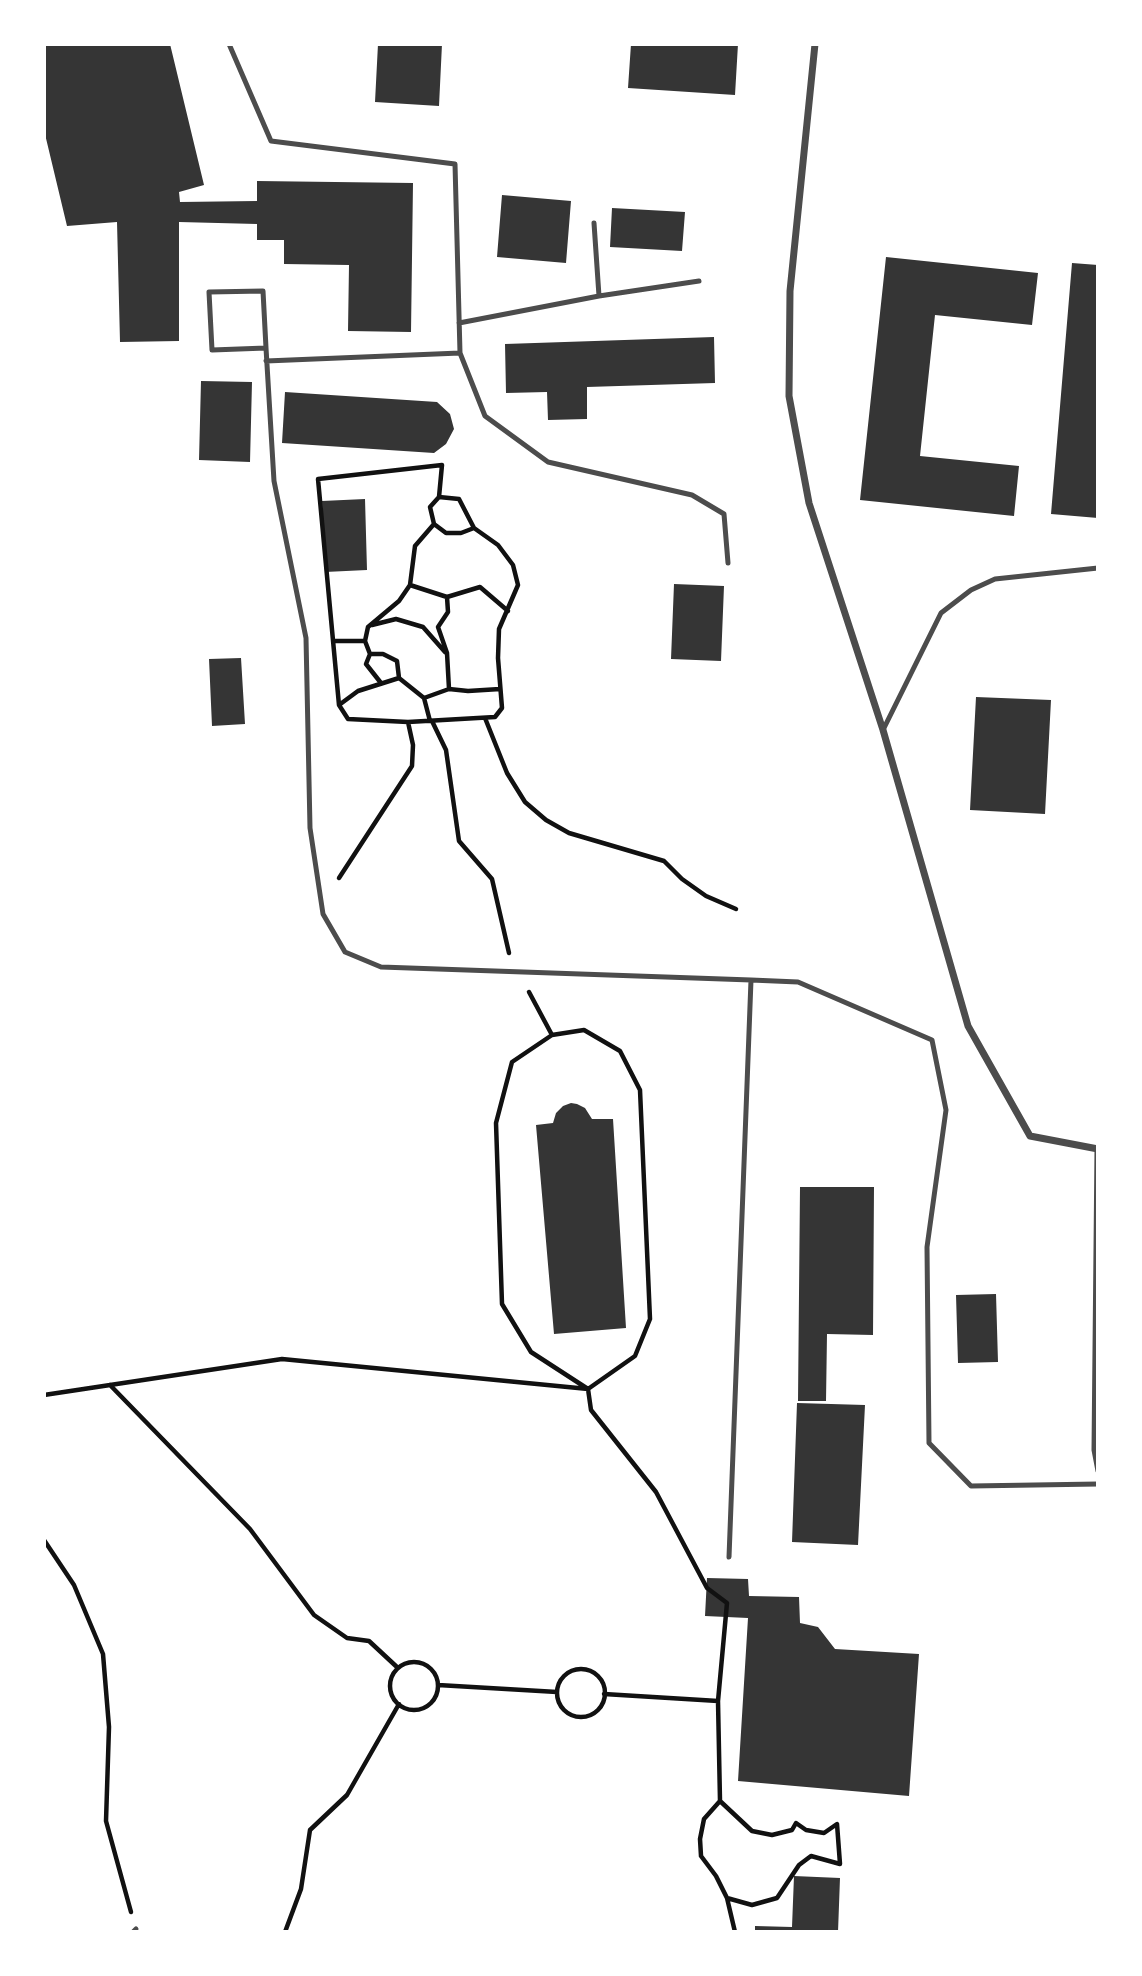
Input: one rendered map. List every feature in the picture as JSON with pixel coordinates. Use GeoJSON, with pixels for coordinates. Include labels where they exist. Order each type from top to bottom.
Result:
{"type":"FeatureCollection","features":[{"type":"Feature","properties":{"kind":"street"},"geometry":{"type":"LineString","coordinates":[[815,44],[790,291],[789,396],[809,503],[883,730],[968,1026],[1030,1136],[1097,1149]]}},
{"type":"Feature","properties":{"kind":"lane"},"geometry":{"type":"LineString","coordinates":[[229,44],[271,141],[455,164],[460,352],[485,416],[548,462],[692,495],[724,514],[728,563]]}},
{"type":"Feature","properties":{"kind":"lane"},"geometry":{"type":"LineString","coordinates":[[594,223],[599,296]]}},
{"type":"Feature","properties":{"kind":"lane"},"geometry":{"type":"LineString","coordinates":[[459,323],[599,296],[699,281]]}},
{"type":"Feature","properties":{"kind":"lane"},"geometry":{"type":"LineString","coordinates":[[266,348],[212,350],[209,292],[262,291],[267,362],[274,481],[306,638],[310,828],[323,915],[345,952],[381,967],[798,982],[932,1040],[946,1110],[927,1247],[929,1443],[971,1486],[1098,1485]]}},
{"type":"Feature","properties":{"kind":"lane"},"geometry":{"type":"LineString","coordinates":[[267,362],[460,352]]}},
{"type":"Feature","properties":{"kind":"lane"},"geometry":{"type":"LineString","coordinates":[[883,730],[941,613],[971,590],[995,579],[1098,568]]}},
{"type":"Feature","properties":{"kind":"lane"},"geometry":{"type":"LineString","coordinates":[[729,1557],[751,980]]}},
{"type":"Feature","properties":{"kind":"lane"},"geometry":{"type":"LineString","coordinates":[[1097,1149],[1094,1450],[1098,1471]]}},
{"type":"Feature","properties":{"kind":"path"},"geometry":{"type":"LineString","coordinates":[[439,497],[459,499],[474,528],[498,545],[513,565],[518,585],[499,629],[502,708],[495,717],[485,718],[408,722],[348,719],[339,705],[318,478],[442,465],[439,497],[430,507],[434,524],[446,533],[461,533],[474,528]]}},
{"type":"Feature","properties":{"kind":"path"},"geometry":{"type":"LineString","coordinates":[[381,683],[366,664],[370,654],[365,641],[368,626],[399,601],[410,585],[415,546],[434,524]]}},
{"type":"Feature","properties":{"kind":"path"},"geometry":{"type":"LineString","coordinates":[[410,585],[447,597],[481,587],[508,611]]}},
{"type":"Feature","properties":{"kind":"path"},"geometry":{"type":"LineString","coordinates":[[447,597],[448,612],[438,627],[447,654],[449,689]]}},
{"type":"Feature","properties":{"kind":"path"},"geometry":{"type":"LineString","coordinates":[[368,626],[396,619],[423,627],[447,654]]}},
{"type":"Feature","properties":{"kind":"path"},"geometry":{"type":"LineString","coordinates":[[333,641],[365,641]]}},
{"type":"Feature","properties":{"kind":"path"},"geometry":{"type":"LineString","coordinates":[[370,654],[383,654],[397,661],[399,678],[424,698],[431,721],[446,750],[459,841],[492,879],[510,958],[552,1035]]}},
{"type":"Feature","properties":{"kind":"path"},"geometry":{"type":"LineString","coordinates":[[339,705],[358,691],[399,678]]}},
{"type":"Feature","properties":{"kind":"path"},"geometry":{"type":"LineString","coordinates":[[424,698],[449,689],[500,689]]}},
{"type":"Feature","properties":{"kind":"path"},"geometry":{"type":"LineString","coordinates":[[485,718],[507,773],[525,802],[546,820],[569,833],[664,861],[682,879],[706,895],[736,909]]}},
{"type":"Feature","properties":{"kind":"path"},"geometry":{"type":"LineString","coordinates":[[338,880],[412,765],[413,745],[408,722]]}},
{"type":"Feature","properties":{"kind":"path"},"geometry":{"type":"LineString","coordinates":[[44,1395],[282,1359],[588,1389],[635,1356],[650,1319],[640,1090],[620,1051],[584,1030],[552,1035],[512,1062],[496,1123],[502,1304],[531,1352],[588,1389],[591,1410],[656,1492],[707,1588],[727,1602],[718,1701],[720,1801],[705,1819],[700,1839],[701,1856],[716,1876],[727,1898],[735,1932]]}},
{"type":"Feature","properties":{"kind":"path"},"geometry":{"type":"LineString","coordinates":[[110,1385],[250,1529],[314,1615],[347,1638],[369,1641],[398,1668]]}},
{"type":"Feature","properties":{"kind":"path"},"geometry":{"type":"LineString","coordinates":[[44,1540],[74,1585],[103,1654],[109,1727],[106,1821],[134,1931]]}},
{"type":"Feature","properties":{"kind":"path"},"geometry":{"type":"LineString","coordinates":[[407,1663],[422,1663],[435,1674],[438,1685],[435,1698],[422,1708],[414,1709],[400,1704],[394,1698],[391,1685],[392,1677],[398,1668],[407,1663]]}},
{"type":"Feature","properties":{"kind":"path"},"geometry":{"type":"LineString","coordinates":[[573,1670],[589,1670],[601,1681],[604,1694],[596,1711],[580,1717],[565,1711],[558,1700],[558,1684],[564,1675],[573,1670]]}},
{"type":"Feature","properties":{"kind":"path"},"geometry":{"type":"LineString","coordinates":[[438,1685],[557,1692]]}},
{"type":"Feature","properties":{"kind":"path"},"geometry":{"type":"LineString","coordinates":[[604,1694],[718,1701]]}},
{"type":"Feature","properties":{"kind":"path"},"geometry":{"type":"LineString","coordinates":[[285,1932],[301,1889],[310,1830],[347,1795],[400,1704]]}},
{"type":"Feature","properties":{"kind":"path"},"geometry":{"type":"LineString","coordinates":[[720,1801],[752,1831],[772,1836],[792,1830],[796,1823],[806,1830],[824,1833],[836,1824],[840,1864],[811,1856],[799,1865],[777,1898],[752,1905],[727,1898]]}},
{"type":"Feature","properties":{"kind":"building"},"geometry":{"type":"Polygon","coordinates":[[[44,44],[170,44],[204,185],[179,192],[180,202],[257,201],[257,181],[413,183],[411,332],[348,331],[349,265],[284,264],[284,240],[257,240],[257,224],[179,222],[179,341],[120,342],[117,222],[67,226],[44,130],[44,44]]]}},
{"type":"Feature","properties":{"kind":"building"},"geometry":{"type":"Polygon","coordinates":[[[378,44],[442,44],[439,106],[375,102],[378,44]]]}},
{"type":"Feature","properties":{"kind":"building"},"geometry":{"type":"Polygon","coordinates":[[[631,44],[738,44],[735,95],[628,88],[631,44]]]}},
{"type":"Feature","properties":{"kind":"building"},"geometry":{"type":"Polygon","coordinates":[[[502,195],[571,201],[566,263],[497,257],[502,195]]]}},
{"type":"Feature","properties":{"kind":"building"},"geometry":{"type":"Polygon","coordinates":[[[612,208],[685,212],[682,251],[610,247],[612,208]]]}},
{"type":"Feature","properties":{"kind":"building"},"geometry":{"type":"Polygon","coordinates":[[[886,257],[1038,273],[1032,325],[935,315],[920,456],[1019,466],[1014,516],[860,500],[886,257]]]}},
{"type":"Feature","properties":{"kind":"building"},"geometry":{"type":"Polygon","coordinates":[[[1072,263],[1098,265],[1098,518],[1051,514],[1072,263]]]}},
{"type":"Feature","properties":{"kind":"building"},"geometry":{"type":"Polygon","coordinates":[[[714,337],[715,383],[587,387],[587,419],[548,420],[547,392],[506,393],[505,344],[714,337]]]}},
{"type":"Feature","properties":{"kind":"building"},"geometry":{"type":"Polygon","coordinates":[[[201,381],[252,382],[250,462],[199,460],[201,381]]]}},
{"type":"Feature","properties":{"kind":"building"},"geometry":{"type":"Polygon","coordinates":[[[285,392],[437,402],[450,414],[454,429],[446,444],[434,453],[282,443],[285,392]]]}},
{"type":"Feature","properties":{"kind":"building"},"geometry":{"type":"Polygon","coordinates":[[[365,499],[367,570],[325,572],[322,501],[365,499]]]}},
{"type":"Feature","properties":{"kind":"building"},"geometry":{"type":"Polygon","coordinates":[[[674,584],[724,586],[721,661],[671,659],[674,584]]]}},
{"type":"Feature","properties":{"kind":"building"},"geometry":{"type":"Polygon","coordinates":[[[241,658],[245,724],[212,726],[209,659],[241,658]]]}},
{"type":"Feature","properties":{"kind":"building"},"geometry":{"type":"Polygon","coordinates":[[[976,697],[1051,700],[1045,814],[970,810],[976,697]]]}},
{"type":"Feature","properties":{"kind":"building"},"geometry":{"type":"Polygon","coordinates":[[[571,1103],[585,1108],[592,1119],[613,1119],[626,1328],[554,1334],[536,1125],[553,1123],[556,1113],[571,1103]]]}},
{"type":"Feature","properties":{"kind":"building"},"geometry":{"type":"Polygon","coordinates":[[[800,1187],[874,1187],[873,1335],[827,1334],[826,1401],[798,1401],[800,1187]]]}},
{"type":"Feature","properties":{"kind":"building"},"geometry":{"type":"Polygon","coordinates":[[[996,1294],[998,1362],[958,1363],[956,1295],[996,1294]]]}},
{"type":"Feature","properties":{"kind":"building"},"geometry":{"type":"Polygon","coordinates":[[[797,1403],[865,1405],[858,1545],[792,1542],[797,1403]]]}},
{"type":"Feature","properties":{"kind":"building"},"geometry":{"type":"Polygon","coordinates":[[[707,1578],[748,1579],[749,1596],[799,1597],[800,1623],[818,1627],[835,1649],[919,1654],[909,1796],[738,1781],[748,1618],[705,1616],[707,1578]]]}},
{"type":"Feature","properties":{"kind":"building"},"geometry":{"type":"Polygon","coordinates":[[[794,1876],[840,1878],[838,1932],[755,1932],[755,1926],[792,1927],[794,1876]]]}}]}
